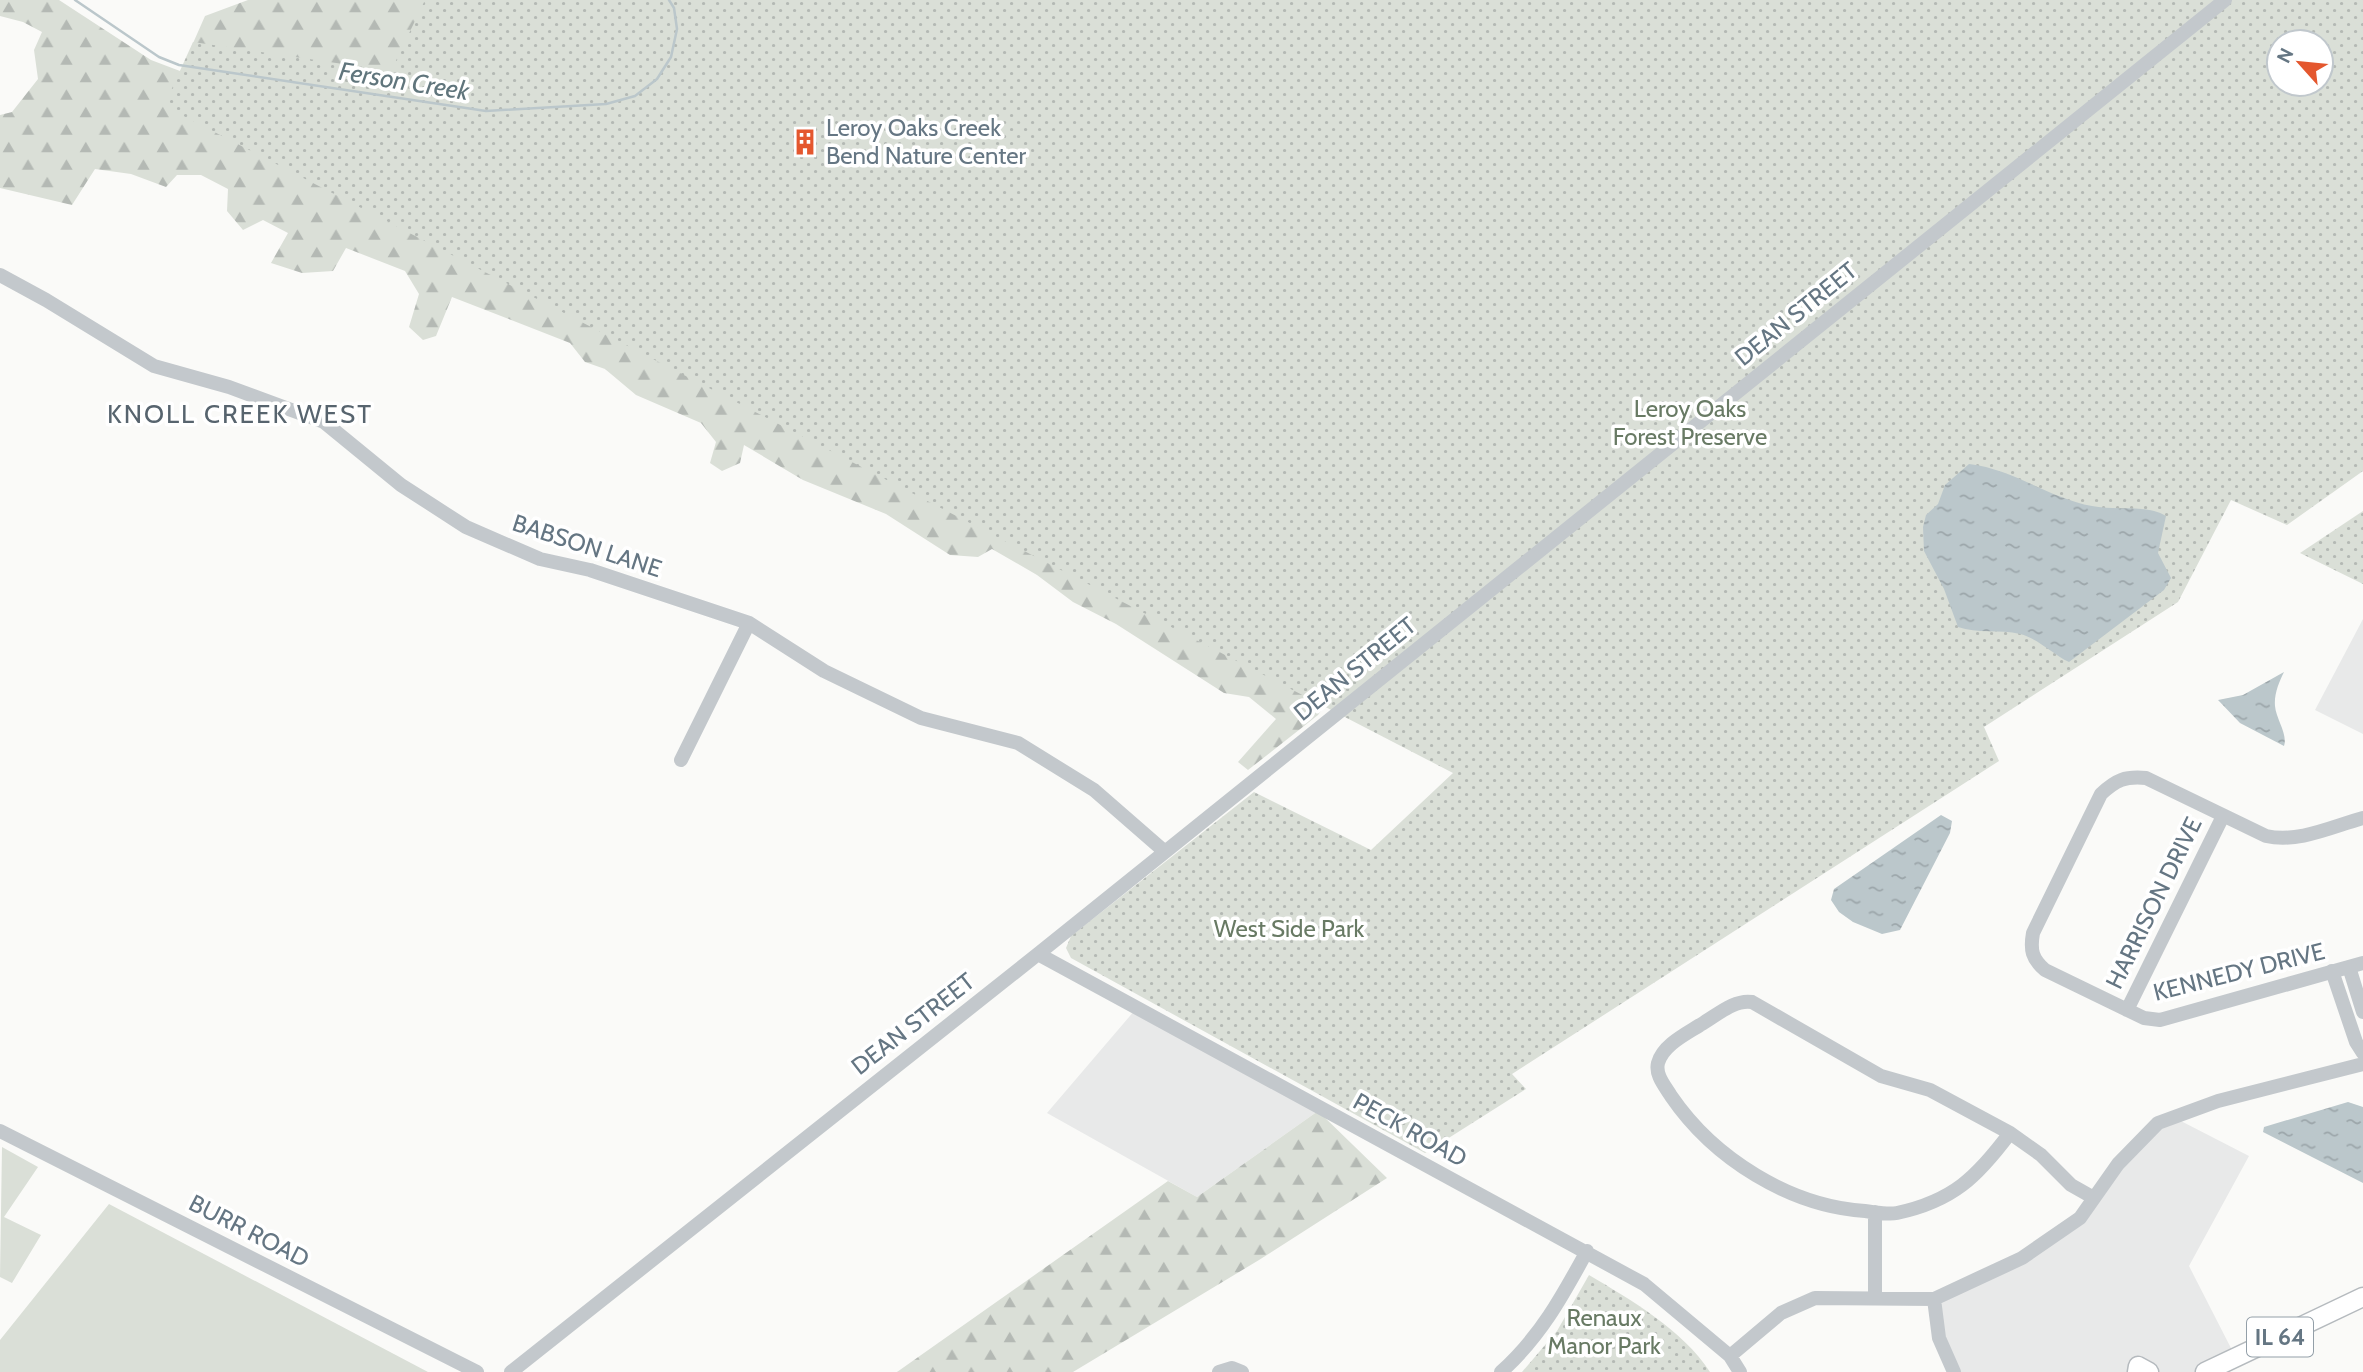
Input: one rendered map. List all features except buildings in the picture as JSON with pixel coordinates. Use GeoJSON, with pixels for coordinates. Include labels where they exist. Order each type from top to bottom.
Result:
{"type":"FeatureCollection","features":[{"type":"Feature","properties":{"kind":"main road","name":"IL 64"},"geometry":{"type":"LineString","coordinates":[[2205,1372],[2363,1297]]}},
{"type":"Feature","properties":{"kind":"main road"},"geometry":{"type":"LineString","coordinates":[[2137,1372],[2138,1366],[2149,1372]]}},
{"type":"Feature","properties":{"kind":"street","name":"DEAN STREET"},"geometry":{"type":"LineString","coordinates":[[511,1372],[1038,954],[2225,0]]}},
{"type":"Feature","properties":{"kind":"street","name":"BABSON LANE"},"geometry":{"type":"LineString","coordinates":[[0,275],[154,366],[229,387],[324,422],[401,485],[466,527],[540,559],[590,570],[749,623],[824,671],[921,718],[1018,743],[1094,790],[1164,851]]}},
{"type":"Feature","properties":{"kind":"street"},"geometry":{"type":"LineString","coordinates":[[681,760],[749,623]]}},
{"type":"Feature","properties":{"kind":"street","name":"KENNEDY DRIVE"},"geometry":{"type":"LineString","coordinates":[[2356,965],[2160,1020],[2144,1018],[2045,970],[2032,955],[2033,933],[2101,794],[2116,780],[2132,776],[2146,778],[2222,816],[2281,839],[2295,838],[2363,818]]}},
{"type":"Feature","properties":{"kind":"street","name":"HARRISON DRIVE"},"geometry":{"type":"LineString","coordinates":[[2127,1010],[2222,816]]}},
{"type":"Feature","properties":{"kind":"street","name":"PECK ROAD"},"geometry":{"type":"LineString","coordinates":[[1038,954],[1644,1284],[1730,1356],[1740,1372]]}},
{"type":"Feature","properties":{"kind":"street"},"geometry":{"type":"LineString","coordinates":[[2356,965],[2363,1012]]}},
{"type":"Feature","properties":{"kind":"street"},"geometry":{"type":"LineString","coordinates":[[2332,971],[2356,1042],[2363,1053]]}},
{"type":"Feature","properties":{"kind":"street"},"geometry":{"type":"LineString","coordinates":[[2010,1133],[1982,1170],[1948,1196],[1895,1214],[1834,1209],[1772,1185],[1716,1146],[1680,1109],[1660,1079],[1657,1065],[1664,1050],[1742,1000],[1752,1002],[1881,1076],[1930,1090],[2010,1133],[2041,1155],[2071,1185],[2094,1198]]}},
{"type":"Feature","properties":{"kind":"street"},"geometry":{"type":"LineString","coordinates":[[1730,1356],[1781,1313],[1815,1298],[1934,1299],[2022,1258],[2080,1218],[2118,1164],[2158,1122],[2218,1101],[2363,1063]]}},
{"type":"Feature","properties":{"kind":"street","name":"BURR ROAD"},"geometry":{"type":"LineString","coordinates":[[0,1131],[477,1372]]}},
{"type":"Feature","properties":{"kind":"street"},"geometry":{"type":"LineString","coordinates":[[1875,1212],[1875,1297]]}},
{"type":"Feature","properties":{"kind":"street"},"geometry":{"type":"LineString","coordinates":[[1501,1372],[1526,1350],[1550,1318],[1587,1251]]}},
{"type":"Feature","properties":{"kind":"street"},"geometry":{"type":"LineString","coordinates":[[1934,1299],[1939,1338],[1954,1372]]}},
{"type":"Feature","properties":{"kind":"street"},"geometry":{"type":"LineString","coordinates":[[1219,1372],[1232,1368],[1242,1372]]}},
{"type":"Feature","properties":{"kind":"shaded area"},"geometry":{"type":"Polygon","coordinates":[[[2363,619],[2363,734],[2315,710],[2363,619]]]}},
{"type":"Feature","properties":{"kind":"shaded area"},"geometry":{"type":"Polygon","coordinates":[[[1135,1010],[1318,1111],[1197,1197],[1047,1113],[1135,1010]]]}},
{"type":"Feature","properties":{"kind":"shaded area"},"geometry":{"type":"Polygon","coordinates":[[[2177,1119],[2249,1156],[2189,1266],[2234,1354],[2197,1372],[1959,1372],[1944,1338],[1938,1300],[2085,1219],[2121,1166],[2158,1128],[2177,1119]]]}},
{"type":"Feature","properties":{"kind":"green space"},"geometry":{"type":"Polygon","coordinates":[[[0,0],[59,0],[151,60],[180,71],[1329,700],[1318,715],[1248,770],[1238,762],[1276,719],[1249,697],[1224,693],[1116,624],[1073,602],[1037,575],[992,549],[978,557],[950,555],[886,514],[803,480],[744,445],[740,463],[722,471],[710,463],[716,442],[701,423],[636,395],[605,369],[585,362],[570,343],[452,297],[436,336],[423,340],[409,327],[419,294],[405,271],[346,248],[333,271],[302,273],[271,263],[288,233],[263,220],[243,230],[227,211],[228,189],[201,175],[177,175],[166,187],[131,174],[95,169],[72,205],[0,188],[0,115],[12,112],[38,79],[34,50],[42,32],[23,22],[0,16],[0,0]]]}},
{"type":"Feature","properties":{"kind":"green space"},"geometry":{"type":"Polygon","coordinates":[[[248,0],[434,0],[493,84],[190,50],[205,16],[248,0]]]}},
{"type":"Feature","properties":{"kind":"green space","name":"Leroy Oaks Forest Preserve"},"geometry":{"type":"Polygon","coordinates":[[[425,0],[2363,0],[2363,471],[2287,525],[2231,500],[2178,602],[1984,727],[1999,761],[1512,1074],[1526,1089],[1425,1153],[1071,958],[1066,948],[1071,936],[1254,792],[1371,850],[1453,773],[164,106],[193,42],[391,71],[425,0]]]}},
{"type":"Feature","properties":{"kind":"green space"},"geometry":{"type":"Polygon","coordinates":[[[2363,511],[2363,584],[2300,553],[2363,511]]]}},
{"type":"Feature","properties":{"kind":"green space"},"geometry":{"type":"Polygon","coordinates":[[[1318,1111],[1387,1178],[1259,1260],[1073,1372],[897,1372],[1168,1181],[1197,1197],[1318,1111]]]}},
{"type":"Feature","properties":{"kind":"green space"},"geometry":{"type":"Polygon","coordinates":[[[2,1147],[38,1167],[4,1217],[41,1235],[12,1283],[0,1277],[2,1147]]]}},
{"type":"Feature","properties":{"kind":"green space"},"geometry":{"type":"Polygon","coordinates":[[[109,1204],[428,1372],[0,1372],[0,1340],[109,1204]]]}},
{"type":"Feature","properties":{"kind":"green space","name":"Renaux Manor Park"},"geometry":{"type":"Polygon","coordinates":[[[1589,1275],[1671,1329],[1710,1372],[1522,1372],[1557,1331],[1589,1275]]]}},
{"type":"Feature","properties":{"kind":"water"},"geometry":{"type":"Polygon","coordinates":[[[1969,464],[2001,472],[2076,502],[2101,507],[2150,510],[2166,516],[2158,553],[2171,578],[2164,590],[2069,662],[2033,639],[2020,634],[1958,627],[1944,589],[1924,551],[1923,527],[1926,515],[1938,504],[1945,485],[1969,464]]]}},
{"type":"Feature","properties":{"kind":"water"},"geometry":{"type":"Polygon","coordinates":[[[2284,672],[2277,688],[2275,702],[2284,746],[2240,723],[2218,700],[2243,695],[2284,672]]]}},
{"type":"Feature","properties":{"kind":"water"},"geometry":{"type":"Polygon","coordinates":[[[1941,815],[1952,821],[1950,833],[1900,930],[1882,934],[1853,922],[1839,912],[1831,900],[1834,889],[1941,815]]]}},
{"type":"Feature","properties":{"kind":"water"},"geometry":{"type":"Polygon","coordinates":[[[2348,1102],[2363,1107],[2363,1183],[2263,1132],[2264,1127],[2348,1102]]]}},
{"type":"Feature","properties":{"kind":"waterway","name":"Ferson Creek"},"geometry":{"type":"LineString","coordinates":[[75,0],[159,57],[179,65],[486,111],[606,104],[635,96],[657,79],[671,57],[677,29],[674,8],[669,0]]}},
{"type":"Feature","properties":{"kind":"place","name":"Leroy Oaks Creek Bend Nature Center"},"geometry":{"type":"Point","coordinates":[805,142]}},
{"type":"Feature","properties":{"kind":"district","name":"KNOLL CREEK WEST"},"geometry":{"type":"Point","coordinates":[240,414]}},
{"type":"Feature","properties":{"kind":"park label","name":"West Side Park"},"geometry":{"type":"Point","coordinates":[1289,929]}}]}
